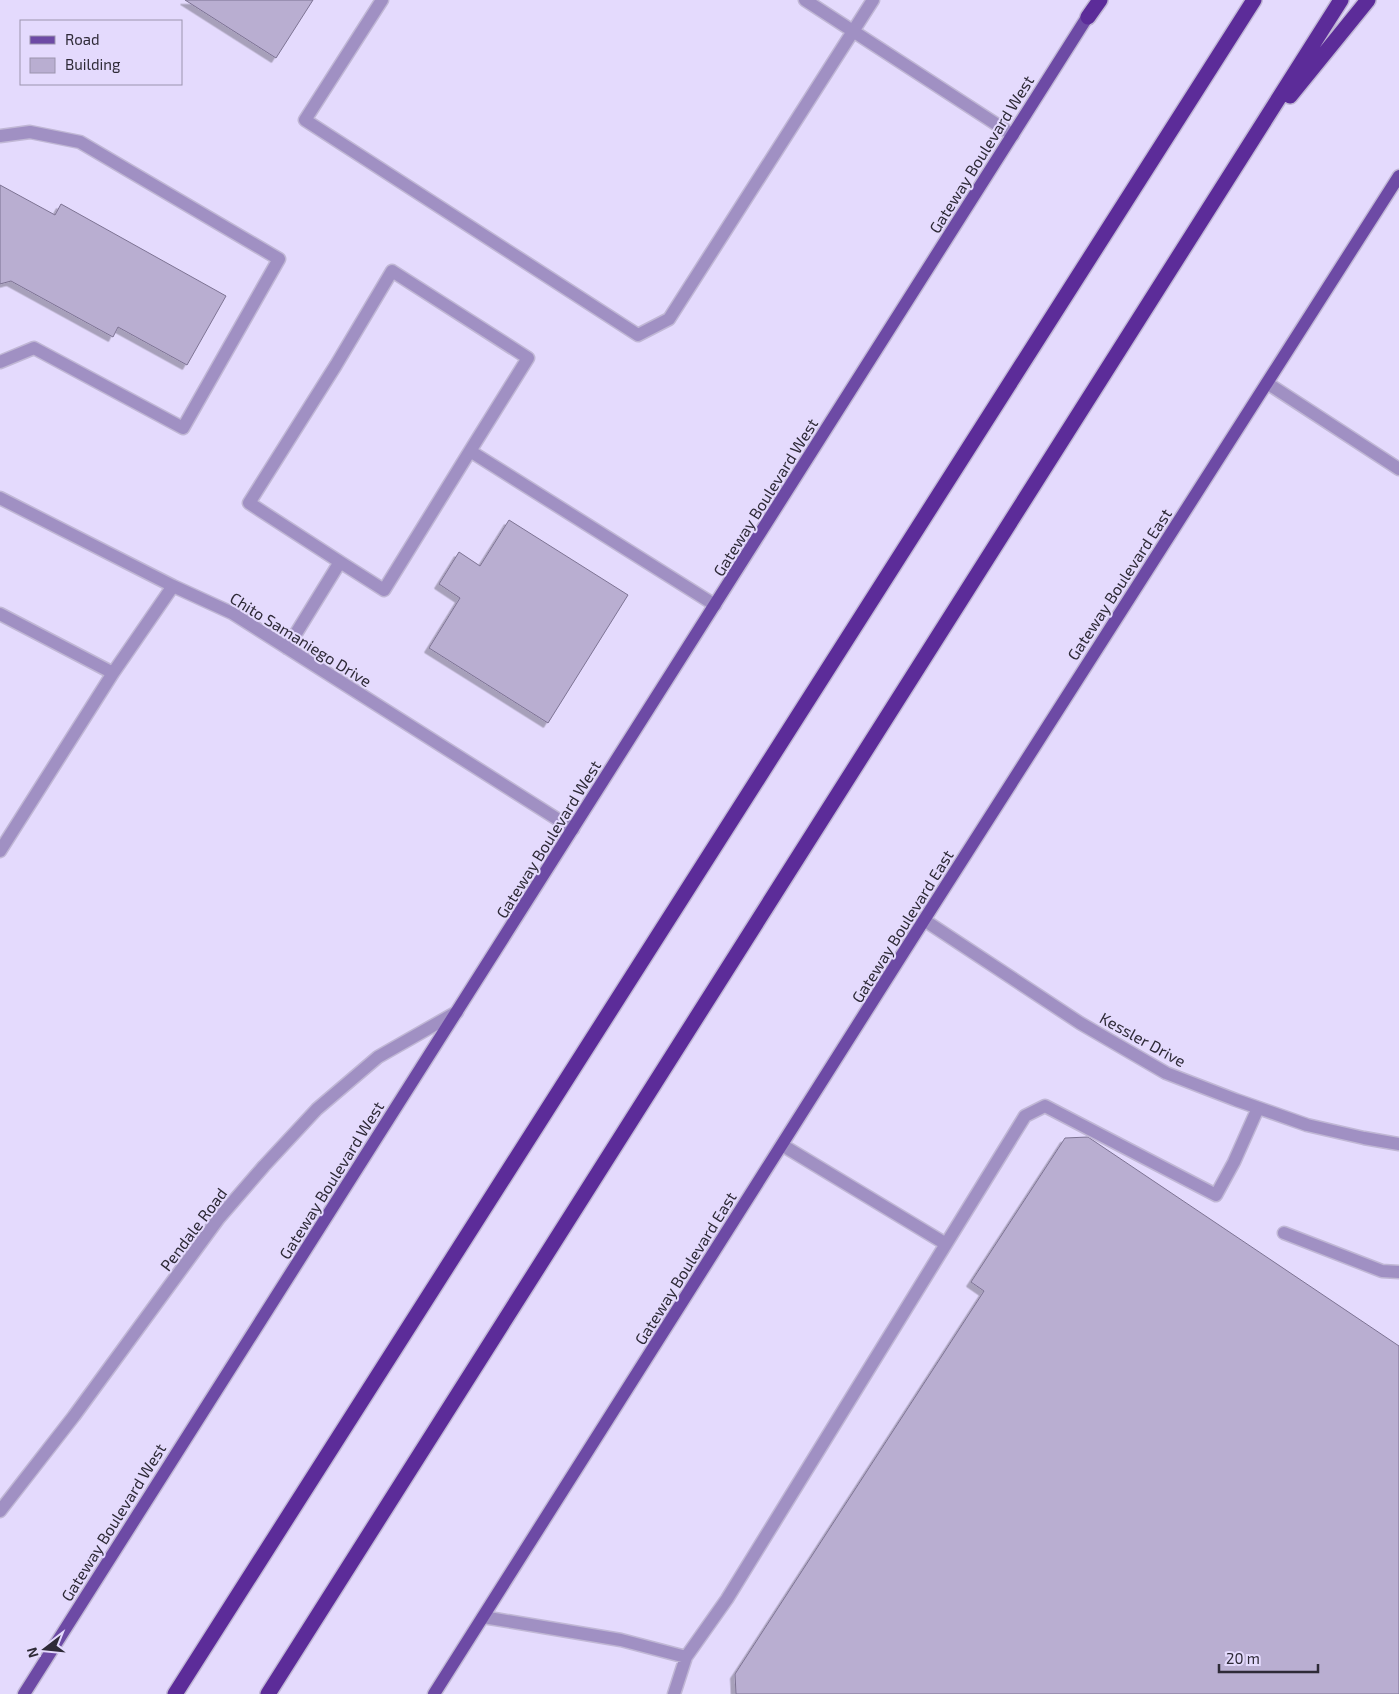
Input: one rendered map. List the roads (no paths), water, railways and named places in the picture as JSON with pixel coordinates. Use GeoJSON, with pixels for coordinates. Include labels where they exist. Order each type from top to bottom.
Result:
{"type":"FeatureCollection","features":[{"type":"Feature","properties":{"kind":"highway"},"geometry":{"type":"LineString","coordinates":[[1088,17],[1099,0]]}},
{"type":"Feature","properties":{"kind":"highway"},"geometry":{"type":"LineString","coordinates":[[175,1694],[1254,0]]}},
{"type":"Feature","properties":{"kind":"highway"},"geometry":{"type":"LineString","coordinates":[[268,1694],[1341,0]]}},
{"type":"Feature","properties":{"kind":"highway"},"geometry":{"type":"LineString","coordinates":[[1245,151],[1368,0]]}},
{"type":"Feature","properties":{"kind":"main road","name":"Gateway Boulevard West"},"geometry":{"type":"LineString","coordinates":[[24,1694],[1088,17]]}},
{"type":"Feature","properties":{"kind":"main road","name":"Gateway Boulevard East"},"geometry":{"type":"LineString","coordinates":[[434,1694],[924,920],[1399,176]]}},
{"type":"Feature","properties":{"kind":"street"},"geometry":{"type":"LineString","coordinates":[[382,0],[306,120],[638,335],[669,319],[873,0]]}},
{"type":"Feature","properties":{"kind":"street"},"geometry":{"type":"LineString","coordinates":[[805,0],[1013,135]]}},
{"type":"Feature","properties":{"kind":"street"},"geometry":{"type":"LineString","coordinates":[[0,136],[30,132],[80,142],[279,259],[183,428],[34,348],[0,362]]}},
{"type":"Feature","properties":{"kind":"street"},"geometry":{"type":"LineString","coordinates":[[392,271],[528,358],[470,451],[384,590],[250,503],[392,271]]}},
{"type":"Feature","properties":{"kind":"street"},"geometry":{"type":"LineString","coordinates":[[1267,383],[1399,469]]}},
{"type":"Feature","properties":{"kind":"street"},"geometry":{"type":"LineString","coordinates":[[470,451],[715,605]]}},
{"type":"Feature","properties":{"kind":"street","name":"Chito Samaniego Drive"},"geometry":{"type":"LineString","coordinates":[[0,498],[173,586],[232,613],[573,829]]}},
{"type":"Feature","properties":{"kind":"street"},"geometry":{"type":"LineString","coordinates":[[287,648],[340,562]]}},
{"type":"Feature","properties":{"kind":"street"},"geometry":{"type":"LineString","coordinates":[[0,851],[113,673],[173,586]]}},
{"type":"Feature","properties":{"kind":"street"},"geometry":{"type":"LineString","coordinates":[[0,614],[113,673]]}},
{"type":"Feature","properties":{"kind":"street","name":"Kessler Drive"},"geometry":{"type":"LineString","coordinates":[[924,920],[1080,1023],[1166,1073],[1307,1125],[1399,1144]]}},
{"type":"Feature","properties":{"kind":"street","name":"Pendale Road"},"geometry":{"type":"LineString","coordinates":[[0,1511],[74,1416],[219,1218],[264,1166],[317,1109],[378,1057],[457,1012]]}},
{"type":"Feature","properties":{"kind":"street"},"geometry":{"type":"LineString","coordinates":[[674,1694],[686,1657],[727,1599],[1025,1116],[1045,1106],[1216,1195],[1234,1162],[1258,1108]]}},
{"type":"Feature","properties":{"kind":"street"},"geometry":{"type":"LineString","coordinates":[[782,1145],[946,1244]]}},
{"type":"Feature","properties":{"kind":"street"},"geometry":{"type":"LineString","coordinates":[[1284,1233],[1382,1271],[1399,1272]]}},
{"type":"Feature","properties":{"kind":"street"},"geometry":{"type":"LineString","coordinates":[[483,1617],[621,1640],[686,1657]]}}]}
